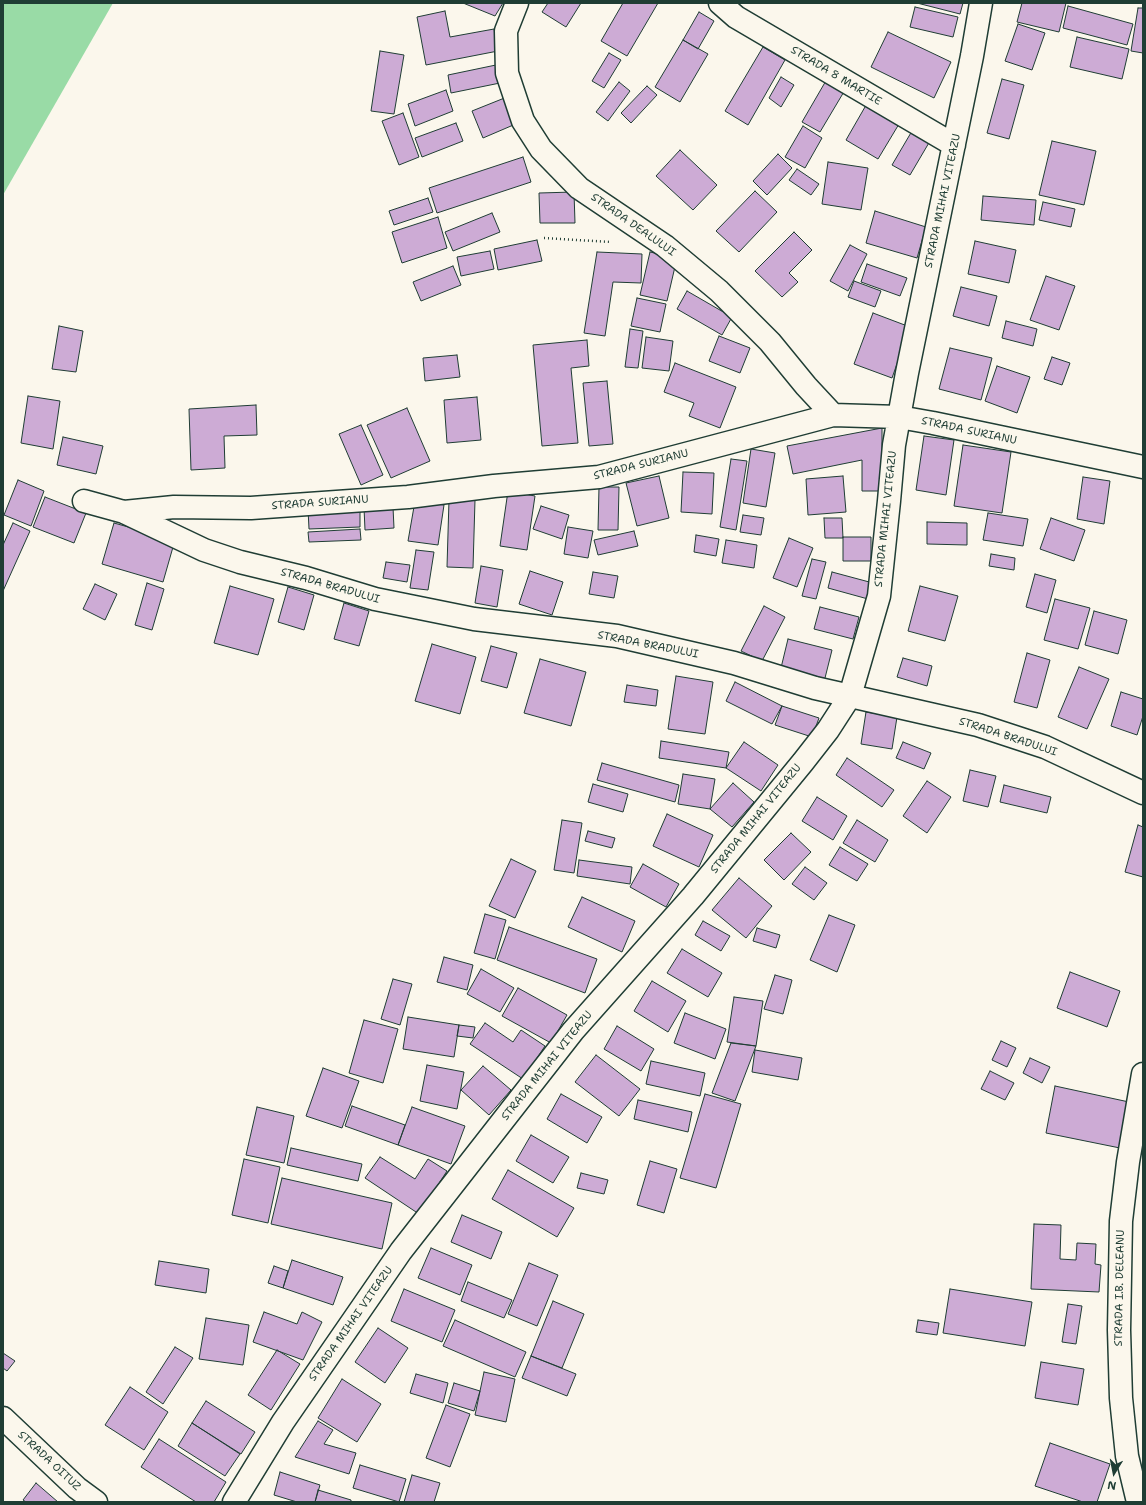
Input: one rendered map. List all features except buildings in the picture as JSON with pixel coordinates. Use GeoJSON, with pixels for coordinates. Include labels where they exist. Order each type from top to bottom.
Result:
{"type":"FeatureCollection","features":[{"type":"Feature","properties":{"kind":"street","name":"STRADA DEALULUI"},"geometry":{"type":"LineString","coordinates":[[517,3],[506,31],[507,72],[522,121],[541,149],[579,188],[665,246],[719,291],[770,342],[806,386],[833,414]]}},
{"type":"Feature","properties":{"kind":"street","name":"STRADA 8 MARTIE"},"geometry":{"type":"LineString","coordinates":[[720,3],[736,17],[954,145]]}},
{"type":"Feature","properties":{"kind":"street","name":"STRADA MIHAI VITEAZU"},"geometry":{"type":"LineString","coordinates":[[234,1502],[283,1422],[401,1251],[573,1031],[693,896],[804,762],[828,730],[850,696],[879,596],[894,444],[972,56],[981,3]]}},
{"type":"Feature","properties":{"kind":"street","name":"STRADA SURIANU"},"geometry":{"type":"LineString","coordinates":[[84,501],[124,512],[174,506],[251,508],[408,497],[494,486],[599,477],[833,414],[899,417],[1143,467]]}},
{"type":"Feature","properties":{"kind":"street","name":"STRADA BRADULUI"},"geometry":{"type":"LineString","coordinates":[[124,512],[204,550],[240,562],[306,578],[375,599],[474,619],[617,636],[734,663],[816,688],[978,725],[1038,744],[1143,793]]}},
{"type":"Feature","properties":{"kind":"street","name":"STRADA I.B. DELEANU"},"geometry":{"type":"LineString","coordinates":[[1138,1502],[1128,1456],[1122,1412],[1119,1330],[1121,1221],[1128,1162],[1143,1074]]}},
{"type":"Feature","properties":{"kind":"street","name":"STRADA OITUZ"},"geometry":{"type":"LineString","coordinates":[[3,1418],[77,1488],[96,1502]]}},
{"type":"Feature","properties":{"kind":"path"},"geometry":{"type":"LineString","coordinates":[[544,238],[612,242]]}},
{"type":"Feature","properties":{"kind":"green space"},"geometry":{"type":"Polygon","coordinates":[[[3,3],[113,3],[3,195],[3,3]]]}}]}
